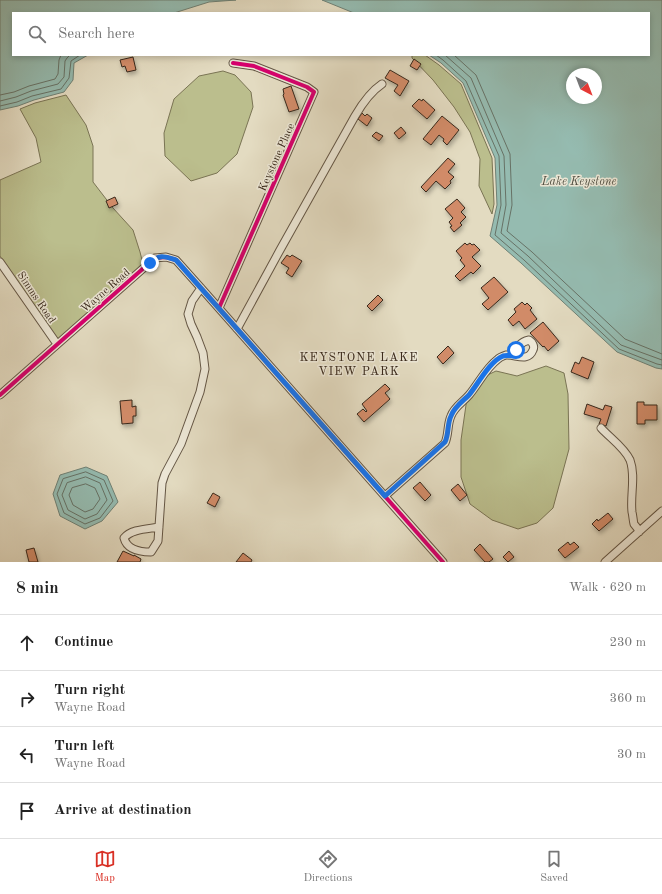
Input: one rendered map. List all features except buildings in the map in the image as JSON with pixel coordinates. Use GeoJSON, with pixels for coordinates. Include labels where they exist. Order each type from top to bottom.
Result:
{"type":"FeatureCollection","features":[{"type":"Feature","properties":{"kind":"street","name":"Keystone Place"},"geometry":{"type":"LineString","coordinates":[[219,308],[314,92],[306,87],[254,66],[233,63]]}},
{"type":"Feature","properties":{"kind":"street"},"geometry":{"type":"LineString","coordinates":[[237,329],[355,116],[370,95],[382,84]]}},
{"type":"Feature","properties":{"kind":"street","name":"Wayne Road"},"geometry":{"type":"LineString","coordinates":[[0,395],[155,258],[166,256],[176,260],[443,562]]}},
{"type":"Feature","properties":{"kind":"street","name":"Simms Road"},"geometry":{"type":"LineString","coordinates":[[0,262],[57,344]]}},
{"type":"Feature","properties":{"kind":"street"},"geometry":{"type":"LineString","coordinates":[[159,527],[134,532],[124,538],[125,542],[130,547],[141,552],[152,552],[158,540],[159,527],[162,483],[165,474],[181,444],[200,392],[205,369],[203,353],[188,314],[192,301],[201,288]]}},
{"type":"Feature","properties":{"kind":"street"},"geometry":{"type":"LineString","coordinates":[[385,496],[445,442],[450,417],[488,369],[498,359],[504,356],[515,356]]}},
{"type":"Feature","properties":{"kind":"street"},"geometry":{"type":"LineString","coordinates":[[601,428],[626,452],[632,467],[633,517],[634,523],[639,532]]}},
{"type":"Feature","properties":{"kind":"street"},"geometry":{"type":"LineString","coordinates":[[605,562],[662,512]]}},
{"type":"Feature","properties":{"kind":"green space"},"geometry":{"type":"Polygon","coordinates":[[[412,56],[426,56],[461,84],[492,158],[494,204],[492,214],[479,186],[480,159],[470,132],[454,107],[433,80],[412,58],[412,56]]]}},
{"type":"Feature","properties":{"kind":"green space"},"geometry":{"type":"Polygon","coordinates":[[[223,71],[235,75],[251,92],[253,107],[237,154],[217,173],[191,181],[165,156],[164,133],[174,99],[199,76],[223,71]]]}},
{"type":"Feature","properties":{"kind":"green space"},"geometry":{"type":"Polygon","coordinates":[[[66,95],[86,125],[93,146],[93,182],[113,208],[133,230],[143,264],[57,340],[0,256],[0,180],[41,162],[36,138],[20,109],[35,103],[66,95]]]}},
{"type":"Feature","properties":{"kind":"green space"},"geometry":{"type":"Polygon","coordinates":[[[546,366],[564,373],[568,394],[569,449],[553,508],[537,523],[518,529],[492,520],[470,504],[461,477],[461,440],[467,398],[479,379],[496,371],[517,376],[546,366]]]}},
{"type":"Feature","properties":{"kind":"water"},"geometry":{"type":"Polygon","coordinates":[[[0,0],[236,0],[209,2],[177,12],[12,12],[12,56],[86,56],[74,63],[73,80],[64,92],[0,110],[0,0]]]}},
{"type":"Feature","properties":{"kind":"water","name":"Lake Keystone"},"geometry":{"type":"Polygon","coordinates":[[[322,0],[662,0],[662,369],[617,352],[490,236],[497,205],[495,158],[463,83],[441,63],[430,56],[650,56],[650,12],[352,12],[322,0]]]}},
{"type":"Feature","properties":{"kind":"water"},"geometry":{"type":"Polygon","coordinates":[[[86,467],[107,476],[118,502],[102,521],[85,529],[60,516],[53,494],[60,475],[86,467]]]}},
{"type":"Feature","properties":{"kind":"cycle path"},"geometry":{"type":"LineString","coordinates":[[219,308],[314,92],[307,87],[254,66],[233,63]]}},
{"type":"Feature","properties":{"kind":"cycle path"},"geometry":{"type":"LineString","coordinates":[[0,395],[155,258],[166,257],[176,260],[443,562]]}},
{"type":"Feature","properties":{"kind":"district","name":"KEYSTONE LAKE VIEW PARK"},"geometry":{"type":"Point","coordinates":[359,364]}},
{"type":"Feature","properties":{"kind":"route"},"geometry":{"type":"LineString","coordinates":[[150,263],[155,258],[166,256],[176,260],[385,496],[445,442],[450,417],[454,411],[498,359],[504,356],[515,356],[516,350]]}}]}
